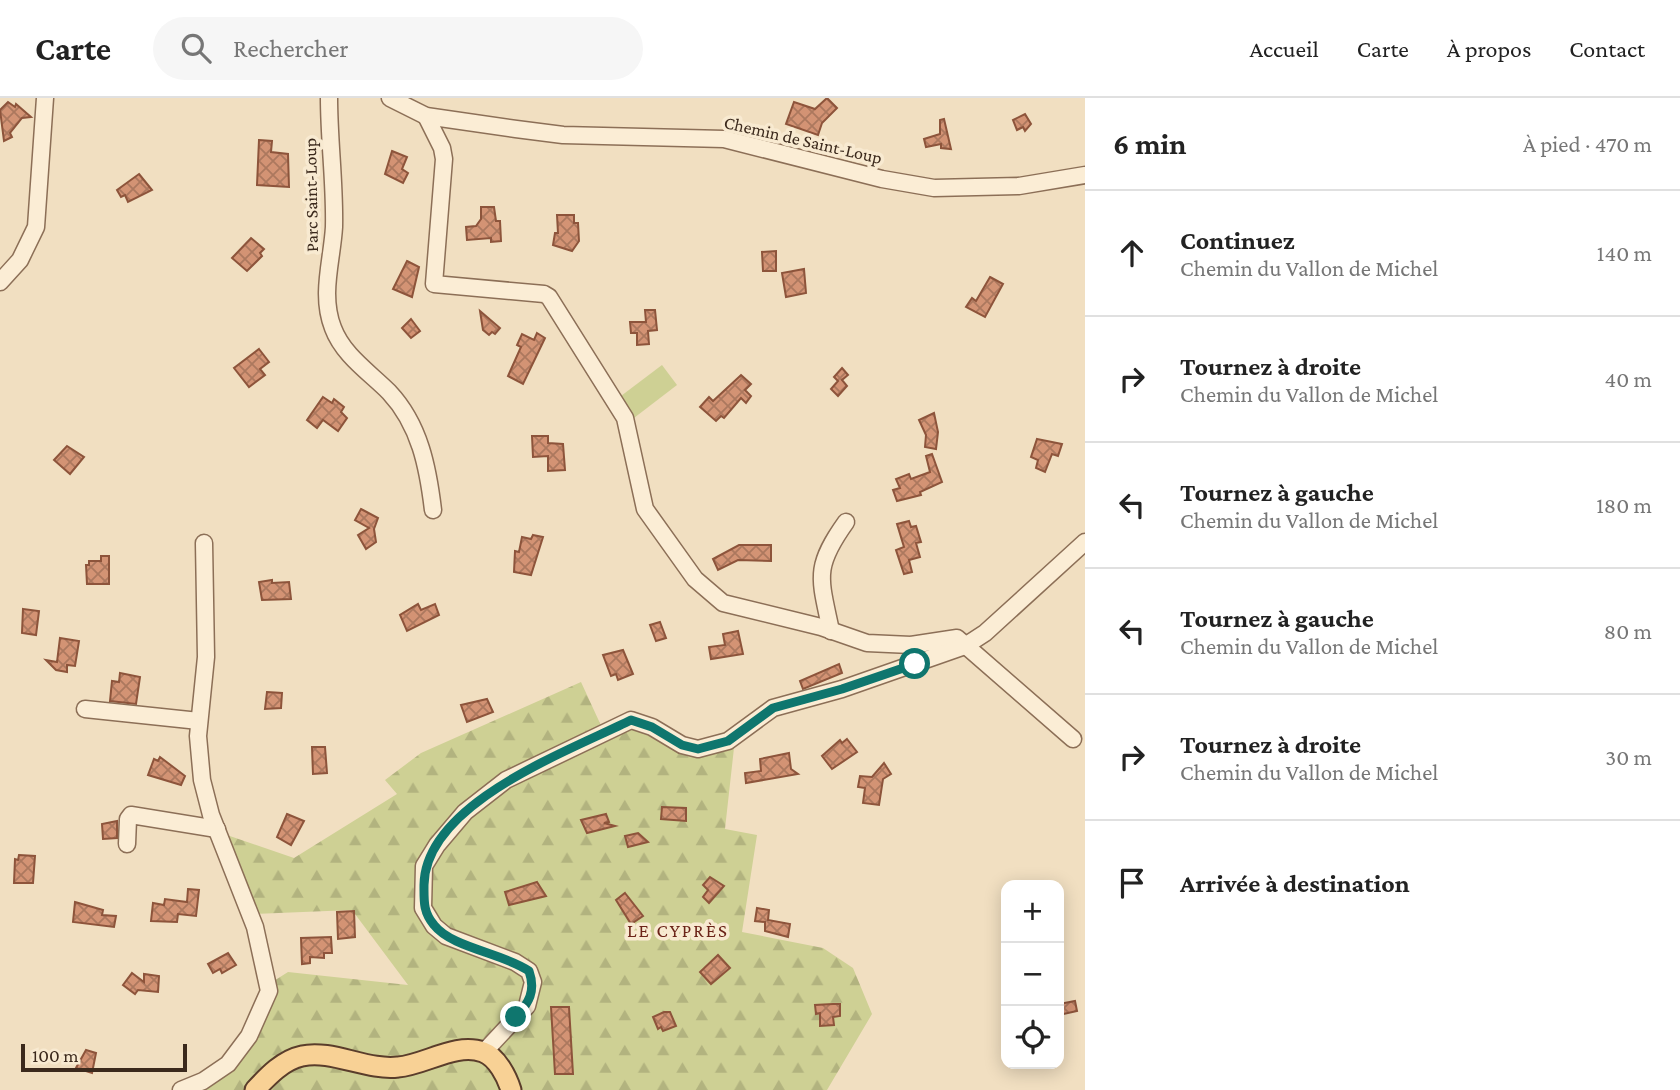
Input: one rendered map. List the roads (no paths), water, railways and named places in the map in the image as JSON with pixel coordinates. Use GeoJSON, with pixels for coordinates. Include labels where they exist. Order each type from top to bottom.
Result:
{"type":"FeatureCollection","features":[{"type":"Feature","properties":{"kind":"main road"},"geometry":{"type":"LineString","coordinates":[[255,1090],[274,1069],[302,1056],[319,1055],[396,1068],[449,1053],[484,1052],[499,1067],[511,1090]]}},
{"type":"Feature","properties":{"kind":"street"},"geometry":{"type":"LineString","coordinates":[[0,282],[20,260],[36,227],[45,98]]}},
{"type":"Feature","properties":{"kind":"street","name":"Parc Saint-Loup"},"geometry":{"type":"LineString","coordinates":[[329,98],[334,225],[326,306],[333,329],[342,345],[390,394],[421,444],[428,469],[433,510]]}},
{"type":"Feature","properties":{"kind":"street","name":"Chemin de Saint-Loup"},"geometry":{"type":"LineString","coordinates":[[390,98],[426,116],[563,135],[724,139],[882,179],[933,188],[1019,186],[1085,175]]}},
{"type":"Feature","properties":{"kind":"street"},"geometry":{"type":"LineString","coordinates":[[426,116],[442,148],[444,159],[434,284],[544,294],[549,297],[625,418],[645,509],[695,579],[723,603],[867,643],[911,645],[957,638],[978,659],[1075,734]]}},
{"type":"Feature","properties":{"kind":"street"},"geometry":{"type":"LineString","coordinates":[[831,631],[821,583],[821,567],[825,551],[846,523]]}},
{"type":"Feature","properties":{"kind":"street"},"geometry":{"type":"LineString","coordinates":[[484,1052],[527,1006],[533,982],[529,971],[515,962],[446,936],[434,926],[423,908],[424,866],[437,845],[465,812],[506,780],[631,720],[652,727],[682,745],[698,749],[728,741],[773,708],[842,689],[965,646],[985,633],[1085,542]]}},
{"type":"Feature","properties":{"kind":"street"},"geometry":{"type":"LineString","coordinates":[[181,1090],[204,1082],[228,1065],[249,1036],[269,991],[256,928],[217,830],[202,780],[199,721],[206,657],[204,543]]}},
{"type":"Feature","properties":{"kind":"street"},"geometry":{"type":"LineString","coordinates":[[978,659],[979,677]]}},
{"type":"Feature","properties":{"kind":"street"},"geometry":{"type":"LineString","coordinates":[[85,709],[199,721]]}},
{"type":"Feature","properties":{"kind":"street"},"geometry":{"type":"LineString","coordinates":[[127,844],[128,819],[131,815],[217,830]]}},
{"type":"Feature","properties":{"kind":"district","name":"LE CYPRÈS"},"geometry":{"type":"Point","coordinates":[678,930]}}]}
